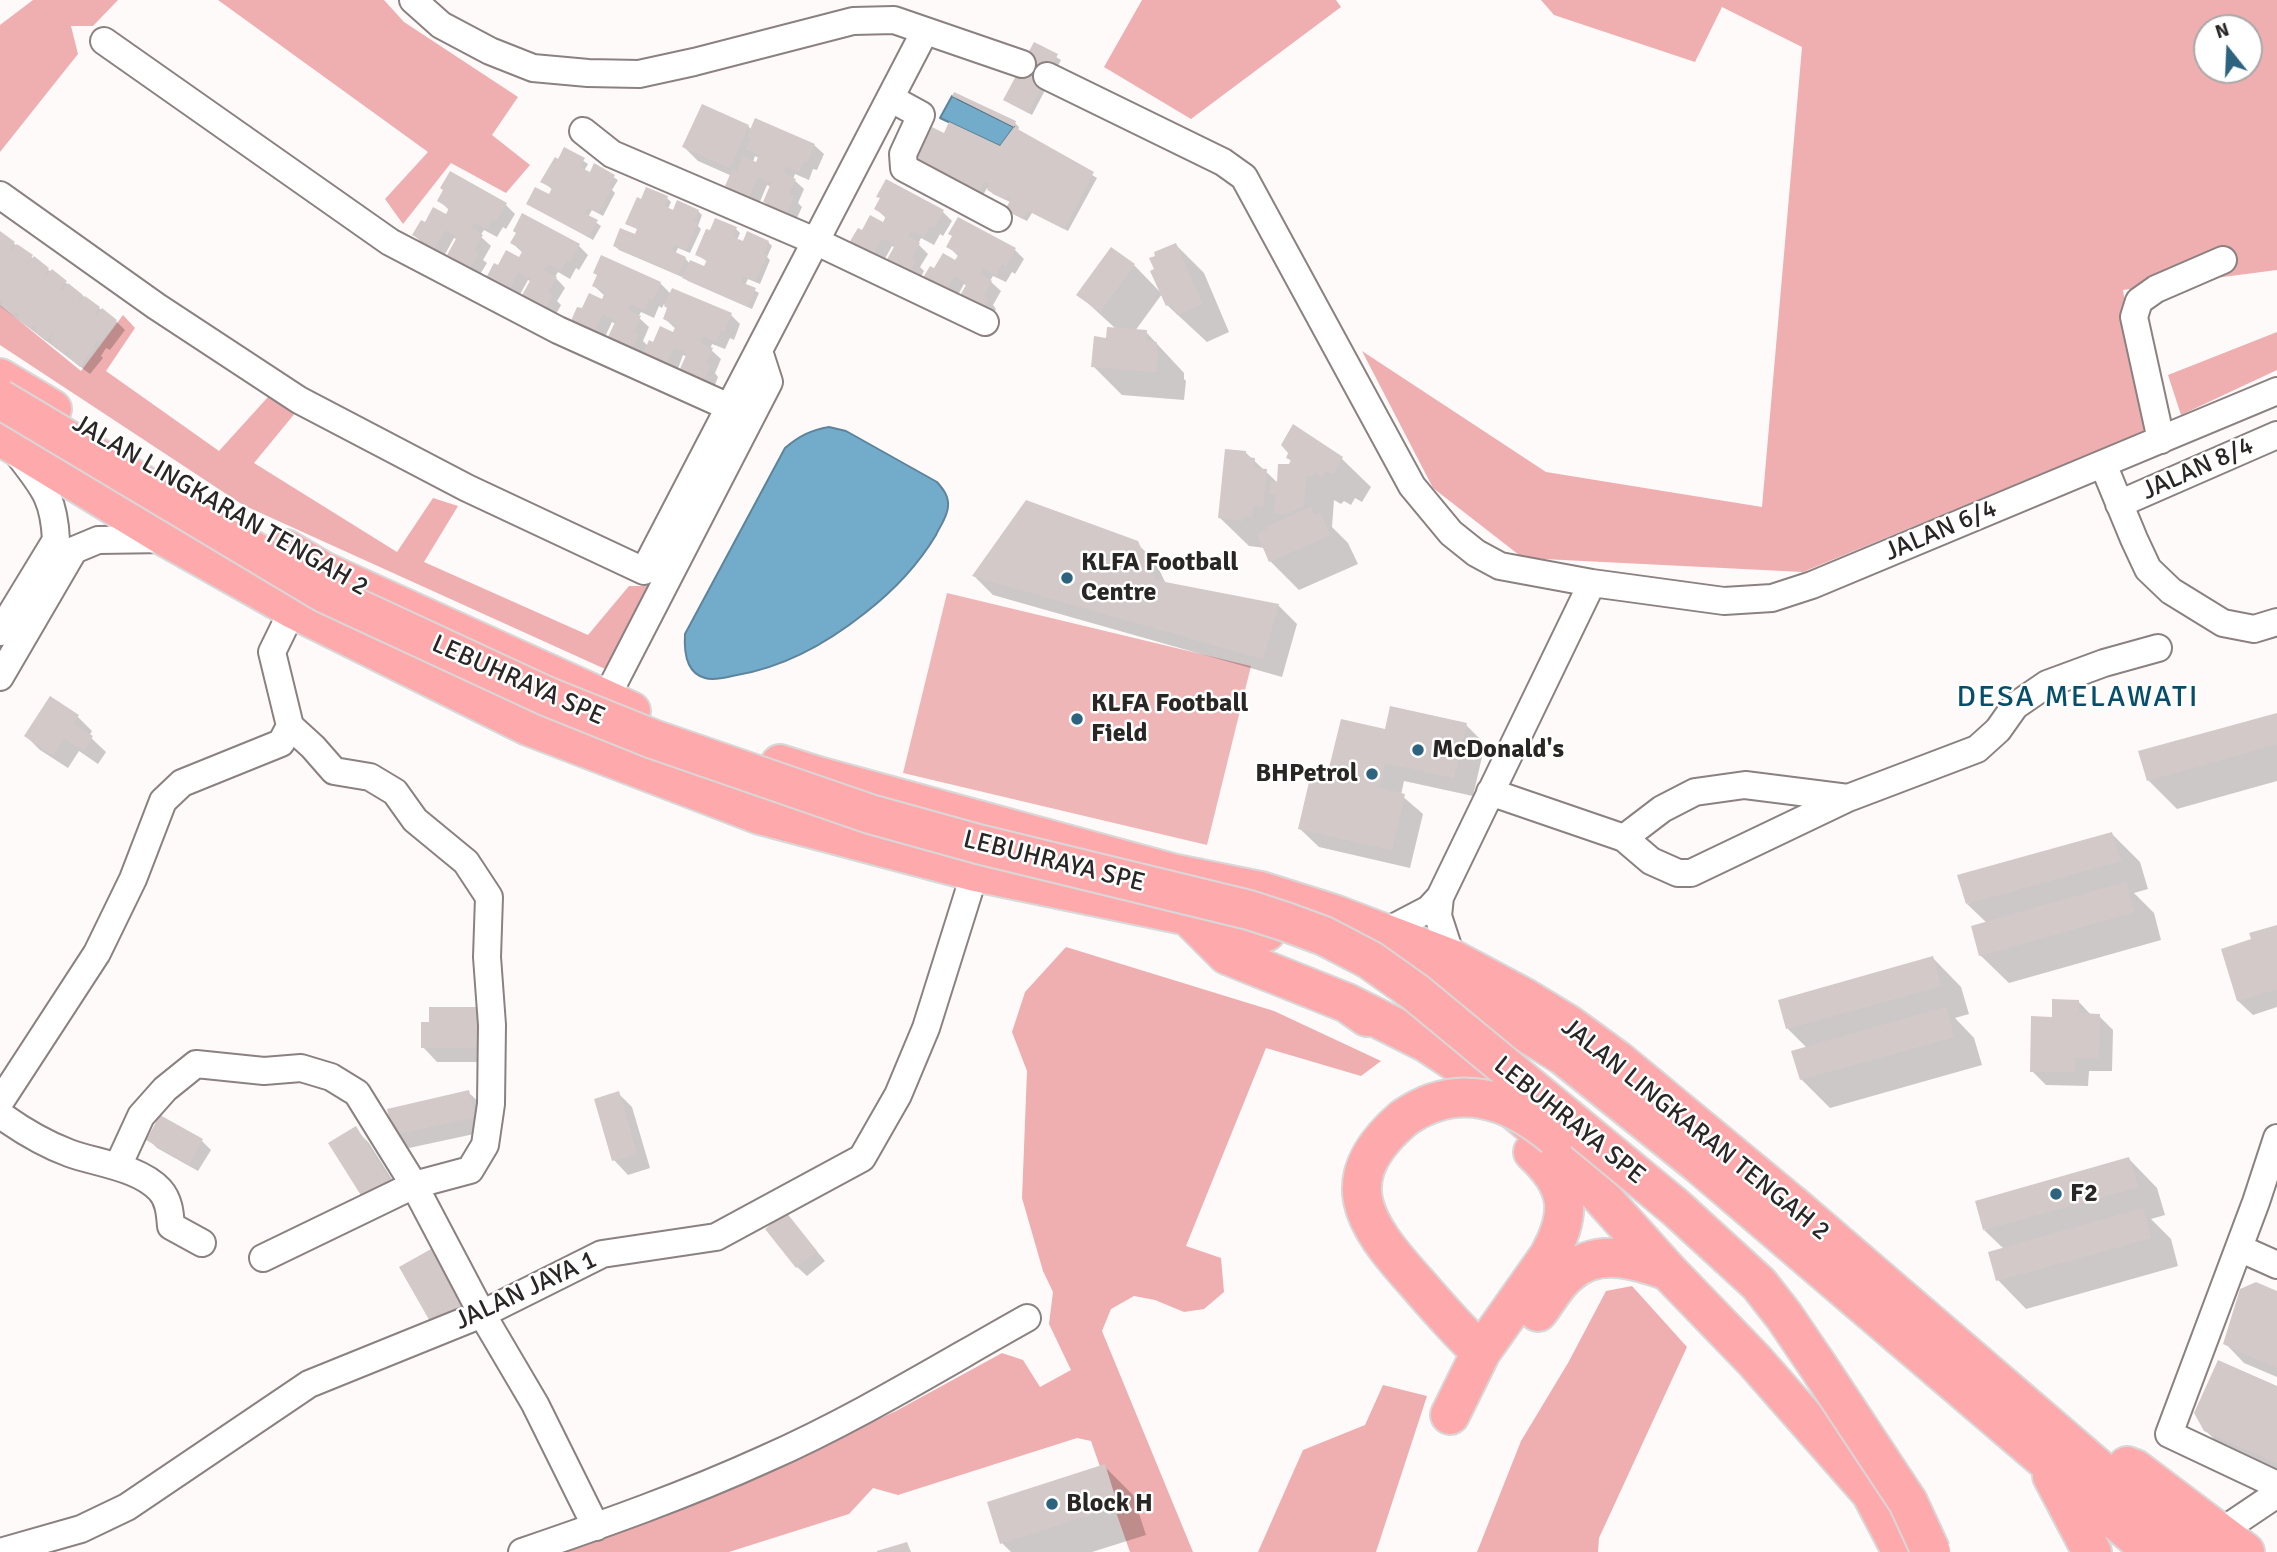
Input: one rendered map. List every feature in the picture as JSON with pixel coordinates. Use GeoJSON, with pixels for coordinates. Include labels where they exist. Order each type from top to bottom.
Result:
{"type":"FeatureCollection","features":[{"type":"Feature","properties":{"kind":"highway","name":"JALAN LINGKARAN TENGAH 2"},"geometry":{"type":"LineString","coordinates":[[0,378],[323,571],[605,700],[680,731],[818,776],[1172,873],[1261,891],[1384,932],[1452,959],[1569,1025],[1617,1060],[1797,1209],[2052,1448],[2119,1523],[2153,1552]]}},
{"type":"Feature","properties":{"kind":"highway","name":"LEBUHRAYA SPE"},"geometry":{"type":"LineString","coordinates":[[0,399],[324,593],[546,696],[653,739],[870,814],[990,847],[1249,910],[1324,936],[1370,960],[1415,992],[1675,1207],[1759,1284],[1784,1316],[1908,1502],[1931,1552]]}},
{"type":"Feature","properties":{"kind":"highway","name":"JALAN LINGKARAN TENGAH 2"},"geometry":{"type":"LineString","coordinates":[[4,439],[169,539],[293,609],[528,726],[760,815],[975,872],[1252,928],[1320,945],[1443,990],[1510,1023],[1551,1048],[2052,1448],[2213,1546]]}},
{"type":"Feature","properties":{"kind":"highway"},"geometry":{"type":"LineString","coordinates":[[1189,917],[1227,955],[1348,1003],[1453,1077],[1550,1167],[1562,1189],[1563,1223],[1558,1240],[1496,1354]]}},
{"type":"Feature","properties":{"kind":"highway","name":"LEBUHRAYA SPE"},"geometry":{"type":"LineString","coordinates":[[1348,1003],[1427,1043],[1466,1069],[1553,1143],[1668,1271],[1754,1360],[1871,1493],[1902,1552]]}},
{"type":"Feature","properties":{"kind":"highway"},"geometry":{"type":"LineString","coordinates":[[1496,1354],[1385,1248],[1363,1203],[1364,1170],[1373,1151],[1388,1132],[1418,1108],[1457,1097],[1490,1100],[1508,1106],[1547,1130],[1753,1306],[1818,1366]]}},
{"type":"Feature","properties":{"kind":"highway"},"geometry":{"type":"LineString","coordinates":[[1450,1415],[1496,1354],[1569,1272],[1607,1256],[1642,1261],[1668,1271]]}},
{"type":"Feature","properties":{"kind":"highway"},"geometry":{"type":"LineString","coordinates":[[2052,1448],[2092,1552]]}},
{"type":"Feature","properties":{"kind":"street"},"geometry":{"type":"LineString","coordinates":[[413,0],[441,25],[490,51],[533,68],[639,74],[853,21],[894,20],[1022,64]]}},
{"type":"Feature","properties":{"kind":"street"},"geometry":{"type":"LineString","coordinates":[[0,195],[156,306],[299,400],[467,488],[644,571],[925,31]]}},
{"type":"Feature","properties":{"kind":"street"},"geometry":{"type":"LineString","coordinates":[[104,41],[390,242],[558,330],[729,407]]}},
{"type":"Feature","properties":{"kind":"street","name":"JALAN 6/4"},"geometry":{"type":"LineString","coordinates":[[1047,76],[1223,162],[1244,177],[1412,486],[1451,533],[1476,553],[1500,566],[1592,583],[1724,601],[1772,598],[1812,585],[2277,391]]}},
{"type":"Feature","properties":{"kind":"street"},"geometry":{"type":"LineString","coordinates":[[890,98],[921,115],[902,154],[904,168],[998,218]]}},
{"type":"Feature","properties":{"kind":"street"},"geometry":{"type":"LineString","coordinates":[[583,131],[612,154],[815,241],[985,322]]}},
{"type":"Feature","properties":{"kind":"street"},"geometry":{"type":"LineString","coordinates":[[2161,440],[2134,317],[2139,301],[2156,289],[2223,260]]}},
{"type":"Feature","properties":{"kind":"street"},"geometry":{"type":"LineString","coordinates":[[605,700],[769,382],[758,351]]}},
{"type":"Feature","properties":{"kind":"street","name":"JALAN 8/4"},"geometry":{"type":"LineString","coordinates":[[2119,504],[2277,435]]}},
{"type":"Feature","properties":{"kind":"street"},"geometry":{"type":"LineString","coordinates":[[0,632],[56,540],[48,494],[4,439]]}},
{"type":"Feature","properties":{"kind":"street"},"geometry":{"type":"LineString","coordinates":[[2103,464],[2148,569],[2171,591],[2223,623],[2254,629],[2277,622]]}},
{"type":"Feature","properties":{"kind":"street"},"geometry":{"type":"LineString","coordinates":[[0,677],[74,550],[98,540],[169,539]]}},
{"type":"Feature","properties":{"kind":"street"},"geometry":{"type":"LineString","coordinates":[[1384,932],[1429,909],[1440,897],[1592,583]]}},
{"type":"Feature","properties":{"kind":"street"},"geometry":{"type":"LineString","coordinates":[[263,1258],[414,1185],[470,1170],[485,1145],[491,1104],[492,1025],[487,957],[489,897],[466,862],[415,821],[395,792],[370,777],[334,771],[290,726],[272,652],[293,609]]}},
{"type":"Feature","properties":{"kind":"street"},"geometry":{"type":"LineString","coordinates":[[1490,792],[1624,838],[1651,861],[1678,873],[1691,873],[1848,798],[1977,749],[1998,730],[2015,706],[2047,684],[2104,663],[2158,648]]}},
{"type":"Feature","properties":{"kind":"street"},"geometry":{"type":"LineString","coordinates":[[202,1243],[172,1226],[170,1207],[160,1190],[140,1177],[118,1166],[68,1153],[27,1133],[0,1113],[97,953],[133,879],[163,801],[182,783],[281,743],[290,726]]}},
{"type":"Feature","properties":{"kind":"street"},"geometry":{"type":"LineString","coordinates":[[1624,838],[1662,810],[1695,792],[1745,785],[1848,798]]}},
{"type":"Feature","properties":{"kind":"street","name":"JALAN JAYA 1"},"geometry":{"type":"LineString","coordinates":[[0,1552],[81,1528],[127,1507],[309,1384],[482,1314],[602,1254],[716,1237],[862,1158],[898,1095],[926,1028],[975,872]]}},
{"type":"Feature","properties":{"kind":"street"},"geometry":{"type":"LineString","coordinates":[[1440,897],[1438,916],[1452,959]]}},
{"type":"Feature","properties":{"kind":"street"},"geometry":{"type":"LineString","coordinates":[[118,1166],[141,1116],[165,1089],[196,1064],[264,1071],[301,1068],[331,1077],[357,1093],[414,1185],[482,1314],[535,1404],[597,1527]]}},
{"type":"Feature","properties":{"kind":"street"},"geometry":{"type":"LineString","coordinates":[[2277,1138],[2267,1206],[2239,1248],[2169,1434],[2277,1485]]}},
{"type":"Feature","properties":{"kind":"street"},"geometry":{"type":"LineString","coordinates":[[2239,1248],[2277,1265]]}},
{"type":"Feature","properties":{"kind":"street"},"geometry":{"type":"LineString","coordinates":[[522,1552],[597,1527],[766,1459],[874,1405],[1027,1318]]}},
{"type":"Feature","properties":{"kind":"street"},"geometry":{"type":"LineString","coordinates":[[2213,1546],[2277,1494]]}},
{"type":"Feature","properties":{"kind":"shaded area"},"geometry":{"type":"Polygon","coordinates":[[[33,0],[118,0],[93,26],[71,26],[78,54],[0,152],[0,25],[33,0]]]}},
{"type":"Feature","properties":{"kind":"shaded area"},"geometry":{"type":"Polygon","coordinates":[[[218,0],[384,0],[404,22],[518,97],[492,135],[530,165],[506,193],[451,163],[403,224],[385,199],[428,152],[218,0]]]}},
{"type":"Feature","properties":{"kind":"shaded area"},"geometry":{"type":"Polygon","coordinates":[[[1142,0],[1336,0],[1341,7],[1191,119],[1104,67],[1142,0]]]}},
{"type":"Feature","properties":{"kind":"shaded area"},"geometry":{"type":"Polygon","coordinates":[[[1541,0],[2277,0],[2277,270],[2123,290],[2145,431],[1803,572],[1523,558],[1433,488],[1362,351],[1546,472],[1762,507],[1802,47],[1722,7],[1695,62],[1554,15],[1541,0]]]}},
{"type":"Feature","properties":{"kind":"shaded area"},"geometry":{"type":"Polygon","coordinates":[[[0,305],[81,371],[123,315],[135,328],[106,371],[219,451],[268,397],[296,412],[254,463],[397,552],[433,498],[458,506],[424,562],[588,635],[629,586],[656,586],[605,669],[243,505],[0,345],[0,305]]]}},
{"type":"Feature","properties":{"kind":"shaded area"},"geometry":{"type":"Polygon","coordinates":[[[2277,332],[2277,370],[2181,415],[2168,375],[2277,332]]]}},
{"type":"Feature","properties":{"kind":"shaded area","name":"KLFA Football Field"},"geometry":{"type":"Polygon","coordinates":[[[947,593],[1251,666],[1207,845],[903,773],[947,593]]]}},
{"type":"Feature","properties":{"kind":"shaded area"},"geometry":{"type":"Polygon","coordinates":[[[1066,947],[1274,1011],[1381,1061],[1361,1076],[1266,1048],[1186,1246],[1221,1258],[1224,1292],[1204,1309],[1184,1312],[1155,1300],[1134,1296],[1111,1309],[1102,1331],[1193,1552],[1130,1552],[1091,1441],[1077,1438],[898,1495],[873,1488],[849,1514],[729,1552],[559,1552],[726,1490],[896,1411],[1002,1353],[1023,1360],[1040,1387],[1071,1370],[1049,1324],[1053,1292],[1043,1271],[1022,1198],[1027,1071],[1012,1032],[1025,992],[1066,947]]]}},
{"type":"Feature","properties":{"kind":"shaded area"},"geometry":{"type":"Polygon","coordinates":[[[1632,1286],[1687,1347],[1599,1538],[1598,1552],[1477,1552],[1521,1441],[1568,1363],[1606,1291],[1632,1286]]]}},
{"type":"Feature","properties":{"kind":"shaded area"},"geometry":{"type":"Polygon","coordinates":[[[1383,1385],[1427,1396],[1376,1552],[1258,1552],[1303,1450],[1365,1425],[1383,1385]]]}},
{"type":"Feature","properties":{"kind":"water"},"geometry":{"type":"Polygon","coordinates":[[[952,96],[1014,127],[1000,146],[940,118],[952,96]]]}},
{"type":"Feature","properties":{"kind":"water"},"geometry":{"type":"Polygon","coordinates":[[[829,427],[846,431],[937,482],[948,499],[944,521],[921,557],[895,587],[835,635],[804,653],[755,671],[717,679],[699,675],[690,666],[685,634],[785,448],[806,434],[829,427]]]}},
{"type":"Feature","properties":{"kind":"building"},"geometry":{"type":"Polygon","coordinates":[[[1034,42],[1058,54],[1028,113],[1003,100],[1034,42]]]}},
{"type":"Feature","properties":{"kind":"building"},"geometry":{"type":"Polygon","coordinates":[[[954,92],[1016,121],[1014,127],[952,96],[954,92]]]}},
{"type":"Feature","properties":{"kind":"building"},"geometry":{"type":"Polygon","coordinates":[[[702,104],[749,125],[730,168],[682,147],[702,104]]]}},
{"type":"Feature","properties":{"kind":"building"},"geometry":{"type":"Polygon","coordinates":[[[755,118],[815,144],[799,172],[786,166],[783,173],[796,179],[789,194],[794,196],[787,212],[763,202],[771,183],[757,177],[750,196],[725,186],[732,170],[737,172],[743,156],[756,162],[759,155],[746,149],[751,138],[747,137],[755,118]]]}},
{"type":"Feature","properties":{"kind":"building"},"geometry":{"type":"Polygon","coordinates":[[[949,122],[1000,146],[1014,127],[1094,172],[1064,229],[1027,210],[1023,219],[1005,210],[1012,197],[1008,195],[1006,200],[987,190],[990,184],[985,181],[978,194],[914,161],[932,127],[944,133],[949,122]]]}},
{"type":"Feature","properties":{"kind":"building"},"geometry":{"type":"Polygon","coordinates":[[[564,147],[585,158],[580,167],[590,172],[594,163],[615,175],[609,186],[612,188],[598,213],[587,208],[584,213],[598,220],[588,237],[526,204],[535,187],[549,194],[552,188],[540,182],[564,147]]]}},
{"type":"Feature","properties":{"kind":"building"},"geometry":{"type":"Polygon","coordinates":[[[450,171],[507,203],[496,221],[493,219],[487,229],[474,222],[471,228],[483,235],[474,250],[479,253],[470,268],[447,255],[457,237],[451,233],[445,230],[435,248],[412,235],[421,220],[425,222],[433,207],[446,214],[449,208],[437,201],[443,190],[440,188],[450,171]]]}},
{"type":"Feature","properties":{"kind":"building"},"geometry":{"type":"Polygon","coordinates":[[[886,179],[944,210],[934,228],[930,226],[924,237],[912,230],[908,236],[920,243],[912,258],[916,261],[907,276],[885,263],[895,245],[882,238],[872,256],[849,243],[858,228],[862,230],[870,215],[883,222],[886,216],[874,209],[880,198],[876,197],[886,179]]]}},
{"type":"Feature","properties":{"kind":"building"},"geometry":{"type":"Polygon","coordinates":[[[646,187],[668,196],[664,206],[673,210],[677,200],[699,210],[694,222],[698,223],[686,250],[674,245],[671,250],[686,257],[678,275],[613,246],[620,228],[635,234],[637,229],[625,224],[637,197],[641,199],[646,187]]]}},
{"type":"Feature","properties":{"kind":"building"},"geometry":{"type":"Polygon","coordinates":[[[522,213],[580,244],[570,262],[567,260],[561,271],[548,264],[544,270],[557,277],[548,292],[553,295],[544,310],[521,297],[531,279],[518,272],[509,290],[486,278],[494,263],[498,265],[506,250],[519,257],[523,250],[510,243],[522,213]]]}},
{"type":"Feature","properties":{"kind":"building"},"geometry":{"type":"Polygon","coordinates":[[[958,217],[1016,248],[1006,266],[1002,264],[996,275],[984,268],[980,274],[992,281],[984,296],[988,299],[980,314],[957,301],[967,283],[954,276],[944,294],[921,281],[930,266],[934,268],[943,253],[955,260],[959,254],[946,247],[952,236],[948,234],[958,217]]]}},
{"type":"Feature","properties":{"kind":"building"},"geometry":{"type":"Polygon","coordinates":[[[715,218],[737,227],[733,237],[743,241],[747,231],[769,241],[764,253],[767,255],[755,281],[743,276],[741,282],[756,288],[748,306],[682,278],[690,260],[704,266],[707,260],[695,255],[706,229],[710,230],[715,218]]]}},
{"type":"Feature","properties":{"kind":"building"},"geometry":{"type":"Polygon","coordinates":[[[0,231],[15,242],[9,250],[17,244],[33,255],[28,264],[34,256],[49,268],[45,277],[52,269],[67,281],[60,289],[62,291],[68,283],[83,295],[79,303],[85,296],[100,307],[94,315],[102,308],[117,320],[100,343],[97,340],[80,367],[68,357],[70,353],[66,350],[64,354],[51,344],[53,341],[50,338],[58,326],[46,341],[34,331],[37,328],[32,325],[30,328],[17,318],[20,315],[16,311],[13,315],[0,305],[3,302],[0,299],[0,231]]]}},
{"type":"Feature","properties":{"kind":"building"},"geometry":{"type":"Polygon","coordinates":[[[1176,243],[1202,304],[1177,315],[1172,304],[1166,306],[1150,271],[1154,269],[1149,258],[1155,256],[1154,252],[1176,243]]]}},
{"type":"Feature","properties":{"kind":"building"},"geometry":{"type":"Polygon","coordinates":[[[1111,247],[1135,264],[1100,312],[1076,295],[1111,247]]]}},
{"type":"Feature","properties":{"kind":"building"},"geometry":{"type":"Polygon","coordinates":[[[601,255],[661,282],[653,300],[649,298],[645,310],[631,304],[628,310],[641,316],[634,332],[638,334],[631,350],[607,339],[616,320],[602,314],[594,333],[570,323],[577,307],[582,308],[589,293],[602,299],[605,292],[592,286],[597,275],[593,273],[601,255]]]}},
{"type":"Feature","properties":{"kind":"building"},"geometry":{"type":"Polygon","coordinates":[[[672,288],[732,313],[724,332],[721,330],[716,342],[703,336],[700,343],[713,348],[706,364],[710,366],[703,382],[679,371],[687,353],[674,347],[666,366],[642,356],[649,340],[653,342],[660,326],[673,332],[676,325],[663,319],[667,308],[664,306],[672,288]]]}},
{"type":"Feature","properties":{"kind":"building"},"geometry":{"type":"Polygon","coordinates":[[[1107,327],[1147,330],[1146,341],[1157,342],[1156,372],[1091,367],[1094,336],[1106,338],[1107,327]]]}},
{"type":"Feature","properties":{"kind":"building"},"geometry":{"type":"Polygon","coordinates":[[[1293,424],[1343,457],[1333,474],[1326,471],[1322,478],[1315,473],[1311,477],[1306,474],[1304,506],[1286,514],[1274,513],[1276,495],[1270,494],[1271,482],[1277,482],[1278,464],[1289,464],[1291,460],[1286,458],[1288,453],[1281,445],[1293,424]]]}},
{"type":"Feature","properties":{"kind":"building"},"geometry":{"type":"Polygon","coordinates":[[[1225,449],[1246,451],[1246,457],[1255,458],[1254,468],[1267,469],[1263,507],[1253,506],[1252,517],[1244,516],[1243,521],[1218,518],[1225,449]]]}},
{"type":"Feature","properties":{"kind":"building","name":"KLFA Football Centre"},"geometry":{"type":"Polygon","coordinates":[[[1026,500],[1138,541],[1155,580],[1279,604],[1263,659],[972,576],[1026,500]]]}},
{"type":"Feature","properties":{"kind":"building"},"geometry":{"type":"Polygon","coordinates":[[[1311,507],[1314,515],[1320,513],[1330,535],[1269,562],[1257,534],[1268,529],[1266,527],[1311,507]]]}},
{"type":"Feature","properties":{"kind":"building"},"geometry":{"type":"Polygon","coordinates":[[[50,696],[79,715],[73,724],[93,736],[84,751],[64,738],[53,755],[24,736],[50,696]]]}},
{"type":"Feature","properties":{"kind":"building"},"geometry":{"type":"Polygon","coordinates":[[[1390,706],[1467,723],[1454,778],[1385,763],[1379,788],[1405,794],[1392,850],[1298,829],[1312,769],[1328,772],[1341,719],[1385,729],[1390,706]]]}},
{"type":"Feature","properties":{"kind":"building"},"geometry":{"type":"Polygon","coordinates":[[[2277,713],[2277,744],[2147,781],[2138,751],[2277,713]]]}},
{"type":"Feature","properties":{"kind":"building"},"geometry":{"type":"Polygon","coordinates":[[[2112,832],[2121,861],[1966,904],[1957,875],[2112,832]]]}},
{"type":"Feature","properties":{"kind":"building"},"geometry":{"type":"Polygon","coordinates":[[[2126,882],[2134,912],[1979,956],[1971,926],[2126,882]]]}},
{"type":"Feature","properties":{"kind":"building"},"geometry":{"type":"Polygon","coordinates":[[[2277,925],[2277,989],[2237,1001],[2221,949],[2251,939],[2249,933],[2277,925]]]}},
{"type":"Feature","properties":{"kind":"building"},"geometry":{"type":"Polygon","coordinates":[[[1933,956],[1941,986],[1786,1029],[1778,1000],[1933,956]]]}},
{"type":"Feature","properties":{"kind":"building"},"geometry":{"type":"Polygon","coordinates":[[[2052,999],[2079,1000],[2079,1013],[2100,1014],[2099,1058],[2075,1057],[2075,1072],[2030,1072],[2031,1016],[2052,1017],[2052,999]]]}},
{"type":"Feature","properties":{"kind":"building"},"geometry":{"type":"Polygon","coordinates":[[[429,1007],[479,1007],[479,1048],[421,1048],[421,1022],[429,1022],[429,1007]]]}},
{"type":"Feature","properties":{"kind":"building"},"geometry":{"type":"Polygon","coordinates":[[[1946,1007],[1954,1037],[1800,1080],[1791,1051],[1946,1007]]]}},
{"type":"Feature","properties":{"kind":"building"},"geometry":{"type":"Polygon","coordinates":[[[469,1090],[475,1117],[393,1135],[387,1109],[469,1090]]]}},
{"type":"Feature","properties":{"kind":"building"},"geometry":{"type":"Polygon","coordinates":[[[619,1091],[637,1154],[612,1161],[594,1099],[619,1091]]]}},
{"type":"Feature","properties":{"kind":"building"},"geometry":{"type":"Polygon","coordinates":[[[160,1115],[203,1139],[189,1164],[146,1140],[160,1115]]]}},
{"type":"Feature","properties":{"kind":"building"},"geometry":{"type":"Polygon","coordinates":[[[356,1126],[389,1180],[362,1197],[328,1143],[356,1126]]]}},
{"type":"Feature","properties":{"kind":"building","name":"F2"},"geometry":{"type":"Polygon","coordinates":[[[2129,1157],[2138,1187],[1983,1230],[1975,1201],[2129,1157]]]}},
{"type":"Feature","properties":{"kind":"building"},"geometry":{"type":"Polygon","coordinates":[[[2143,1208],[2151,1238],[1996,1281],[1988,1252],[2143,1208]]]}},
{"type":"Feature","properties":{"kind":"building"},"geometry":{"type":"Polygon","coordinates":[[[786,1212],[817,1251],[796,1268],[765,1229],[786,1212]]]}},
{"type":"Feature","properties":{"kind":"building"},"geometry":{"type":"Polygon","coordinates":[[[431,1249],[464,1307],[432,1325],[399,1267],[431,1249]]]}},
{"type":"Feature","properties":{"kind":"building"},"geometry":{"type":"Polygon","coordinates":[[[2256,1282],[2277,1291],[2277,1368],[2223,1344],[2240,1289],[2256,1282]]]}},
{"type":"Feature","properties":{"kind":"building"},"geometry":{"type":"Polygon","coordinates":[[[2218,1360],[2277,1386],[2277,1463],[2204,1431],[2194,1413],[2218,1360]]]}},
{"type":"Feature","properties":{"kind":"building","name":"Block H"},"geometry":{"type":"Polygon","coordinates":[[[1105,1464],[1118,1506],[1000,1544],[987,1502],[1105,1464]]]}},
{"type":"Feature","properties":{"kind":"building"},"geometry":{"type":"Polygon","coordinates":[[[907,1542],[911,1552],[877,1552],[877,1551],[907,1542]]]}},
{"type":"Feature","properties":{"kind":"place","name":"KLFA Football Centre"},"geometry":{"type":"Point","coordinates":[1067,578]}},
{"type":"Feature","properties":{"kind":"place","name":"KLFA Football Field"},"geometry":{"type":"Point","coordinates":[1077,719]}},
{"type":"Feature","properties":{"kind":"place","name":"McDonald's"},"geometry":{"type":"Point","coordinates":[1418,750]}},
{"type":"Feature","properties":{"kind":"place","name":"BHPetrol"},"geometry":{"type":"Point","coordinates":[1372,774]}},
{"type":"Feature","properties":{"kind":"place","name":"F2"},"geometry":{"type":"Point","coordinates":[2056,1194]}},
{"type":"Feature","properties":{"kind":"place","name":"Block H"},"geometry":{"type":"Point","coordinates":[1052,1504]}},
{"type":"Feature","properties":{"kind":"district","name":"DESA MELAWATI"},"geometry":{"type":"Point","coordinates":[2078,698]}}]}
